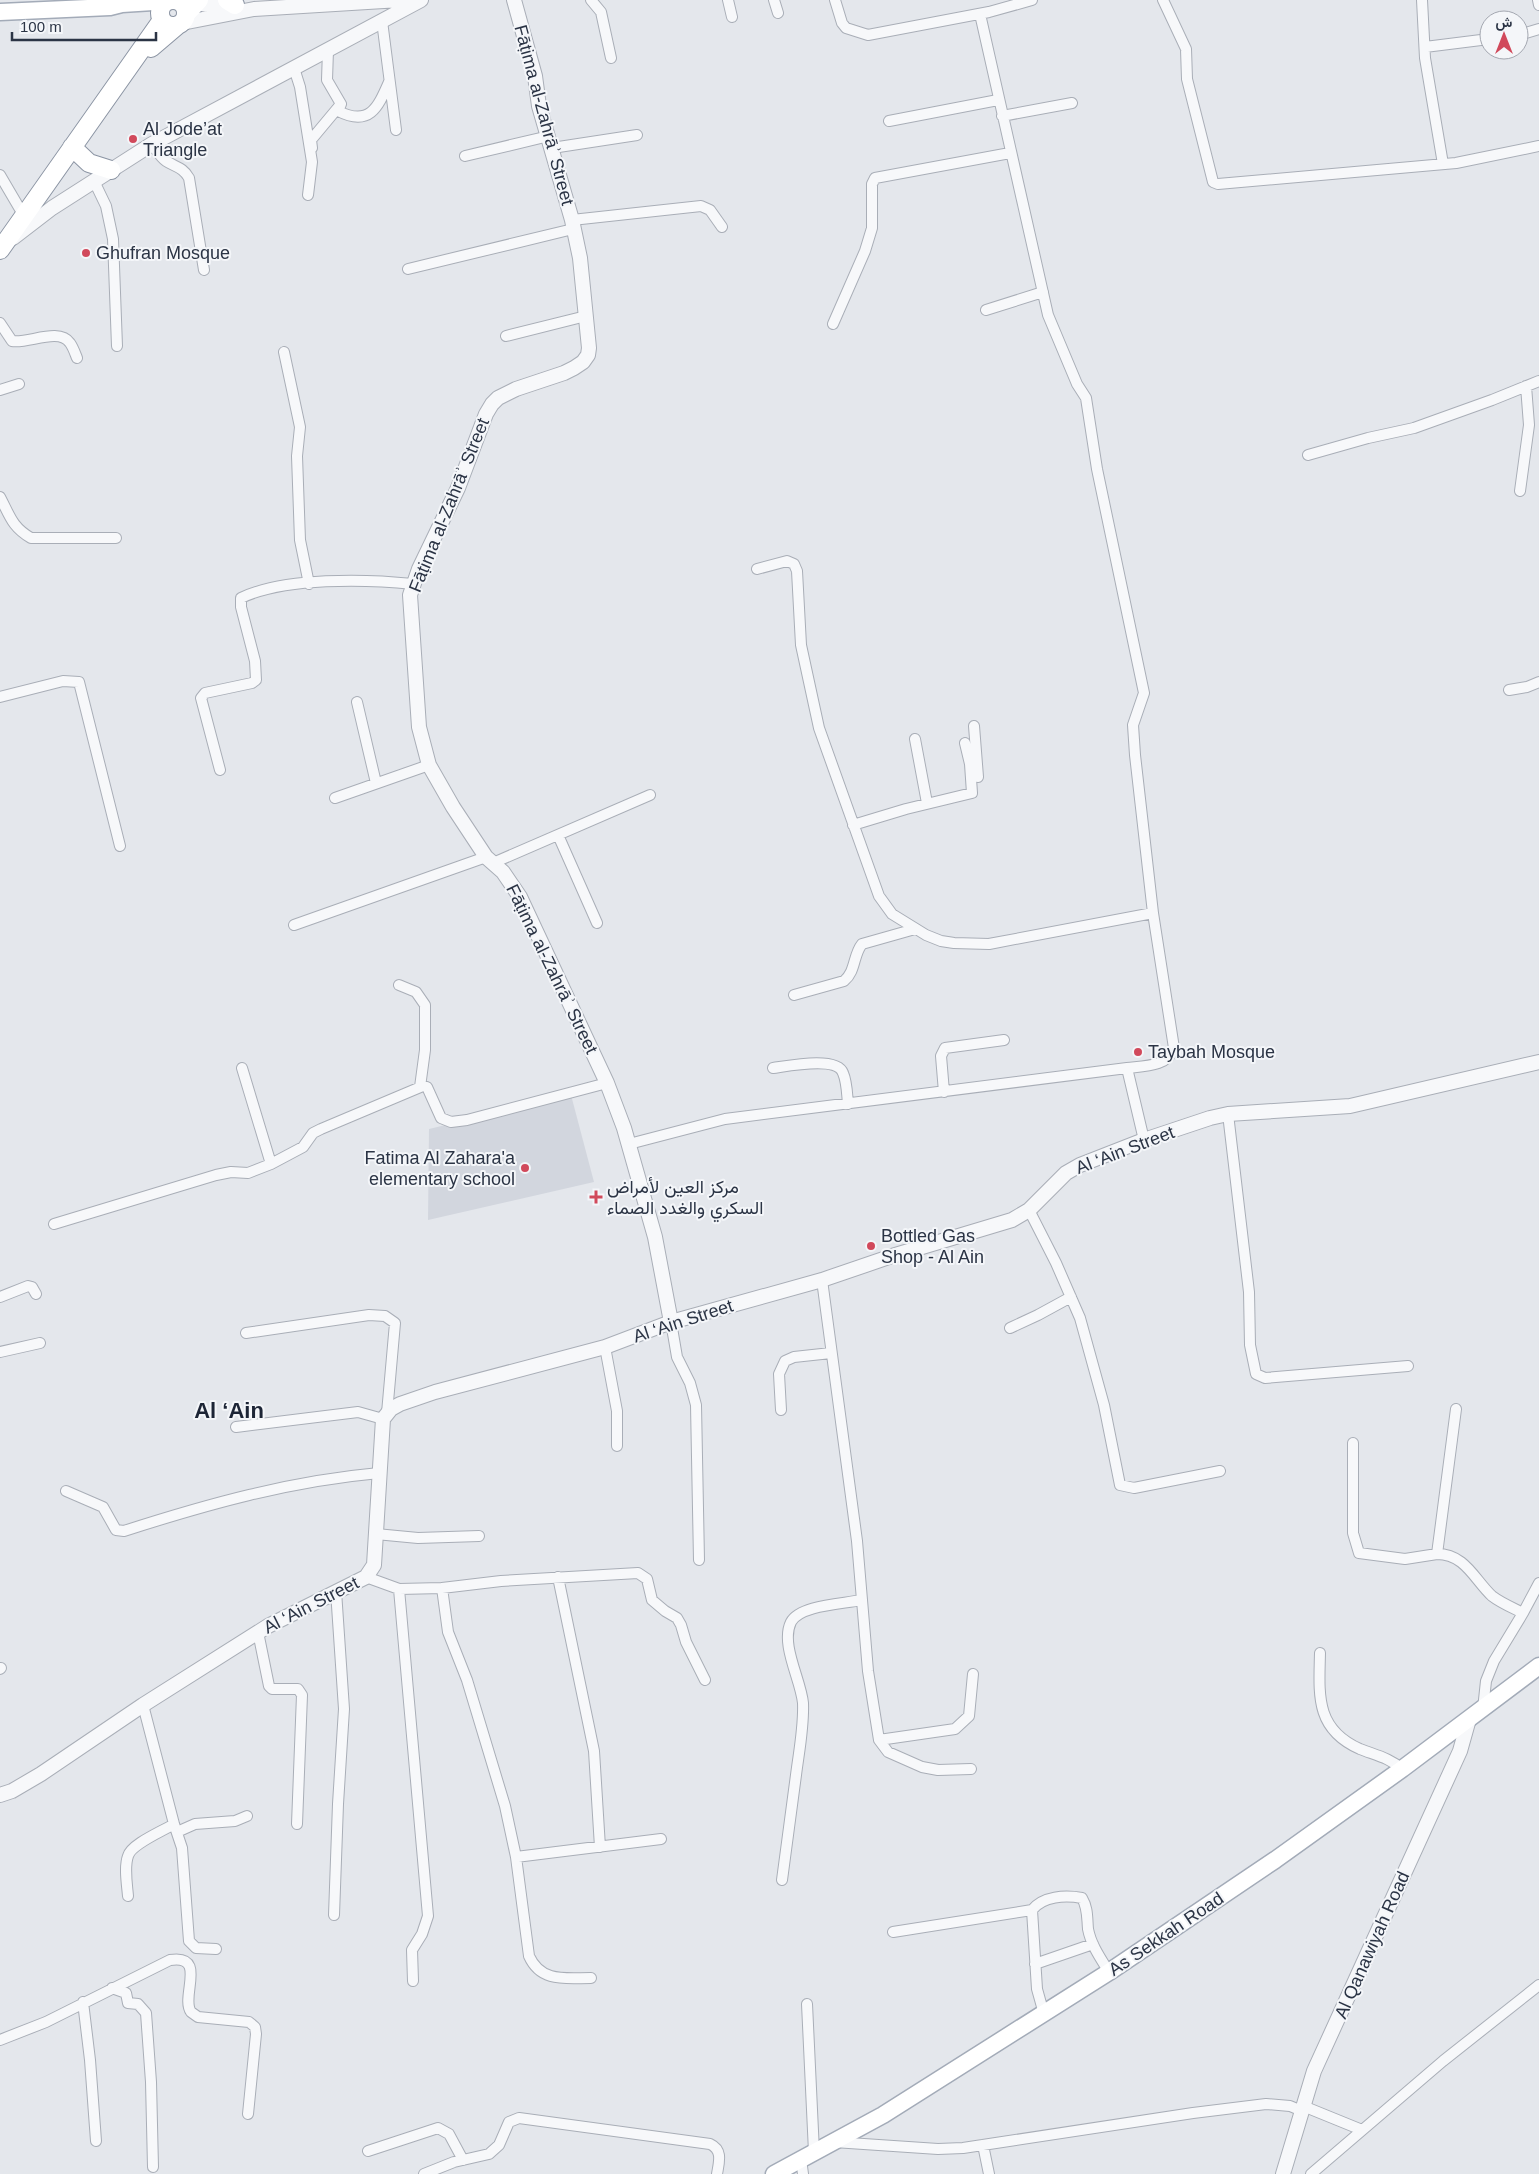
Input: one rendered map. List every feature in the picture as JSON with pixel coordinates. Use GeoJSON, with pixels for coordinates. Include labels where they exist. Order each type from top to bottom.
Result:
{"type":"FeatureCollection","features":[{"type":"Feature","properties":{"kind":"highway"},"geometry":{"type":"LineString","coordinates":[[2,248],[117,85],[154,45],[179,10]]}},
{"type":"Feature","properties":{"kind":"highway"},"geometry":{"type":"LineString","coordinates":[[72,147],[89,163],[111,170]]}},
{"type":"Feature","properties":{"kind":"main road"},"geometry":{"type":"LineString","coordinates":[[0,12],[58,4],[122,4],[179,10]]}},
{"type":"Feature","properties":{"kind":"main road","name":"As Sekkah Road"},"geometry":{"type":"LineString","coordinates":[[774,2174],[806,2162],[830,2142],[883,2115],[1109,1972],[1275,1860],[1402,1769],[1539,1666]]}},
{"type":"Feature","properties":{"kind":"street"},"geometry":{"type":"LineString","coordinates":[[179,10],[254,9],[400,0]]}},
{"type":"Feature","properties":{"kind":"street"},"geometry":{"type":"LineString","coordinates":[[2,248],[45,213],[152,144],[421,0]]}},
{"type":"Feature","properties":{"kind":"street","name":"Fāṭima al-Zahrāʾ Street"},"geometry":{"type":"LineString","coordinates":[[514,0],[535,76],[539,106],[551,142],[573,225],[580,258],[589,348],[588,355],[583,362],[564,373],[516,389],[498,398],[492,404],[482,423],[458,488],[435,534],[414,584],[410,607],[419,727],[429,765],[449,801],[489,860],[509,880],[520,897],[607,1083],[629,1144],[655,1237],[672,1322]]}},
{"type":"Feature","properties":{"kind":"street"},"geometry":{"type":"LineString","coordinates":[[592,0],[601,12],[611,58]]}},
{"type":"Feature","properties":{"kind":"street"},"geometry":{"type":"LineString","coordinates":[[728,0],[732,17]]}},
{"type":"Feature","properties":{"kind":"street"},"geometry":{"type":"LineString","coordinates":[[774,0],[778,13]]}},
{"type":"Feature","properties":{"kind":"street"},"geometry":{"type":"LineString","coordinates":[[835,0],[842,23],[846,28],[868,35],[980,14],[1032,0]]}},
{"type":"Feature","properties":{"kind":"street"},"geometry":{"type":"LineString","coordinates":[[1163,0],[1186,49],[1187,79],[1213,182],[1224,185],[1444,164],[1539,146]]}},
{"type":"Feature","properties":{"kind":"street"},"geometry":{"type":"LineString","coordinates":[[1422,0],[1424,47],[1444,164]]}},
{"type":"Feature","properties":{"kind":"street"},"geometry":{"type":"LineString","coordinates":[[1538,0],[1539,5]]}},
{"type":"Feature","properties":{"kind":"street"},"geometry":{"type":"LineString","coordinates":[[179,10],[231,3],[254,9]]}},
{"type":"Feature","properties":{"kind":"street"},"geometry":{"type":"LineString","coordinates":[[629,1144],[724,1119],[1161,1063],[1172,1054],[1174,1048],[1153,913],[1133,725],[1144,693],[1099,478],[1086,398],[1077,384],[1048,315],[980,14]]}},
{"type":"Feature","properties":{"kind":"street"},"geometry":{"type":"LineString","coordinates":[[382,21],[396,130]]}},
{"type":"Feature","properties":{"kind":"street"},"geometry":{"type":"LineString","coordinates":[[1424,47],[1479,40]]}},
{"type":"Feature","properties":{"kind":"street"},"geometry":{"type":"LineString","coordinates":[[328,50],[327,80],[342,104]]}},
{"type":"Feature","properties":{"kind":"street"},"geometry":{"type":"LineString","coordinates":[[294,68],[300,87],[312,162]]}},
{"type":"Feature","properties":{"kind":"street"},"geometry":{"type":"LineString","coordinates":[[342,104],[338,111],[349,116],[362,116],[376,110],[390,80]]}},
{"type":"Feature","properties":{"kind":"street"},"geometry":{"type":"LineString","coordinates":[[889,121],[998,100]]}},
{"type":"Feature","properties":{"kind":"street"},"geometry":{"type":"LineString","coordinates":[[1002,116],[1072,103]]}},
{"type":"Feature","properties":{"kind":"street"},"geometry":{"type":"LineString","coordinates":[[308,195],[312,162],[311,140],[342,104]]}},
{"type":"Feature","properties":{"kind":"street"},"geometry":{"type":"LineString","coordinates":[[465,156],[551,142],[637,135]]}},
{"type":"Feature","properties":{"kind":"street"},"geometry":{"type":"LineString","coordinates":[[152,144],[165,160],[177,165],[185,172],[188,178],[204,270]]}},
{"type":"Feature","properties":{"kind":"street"},"geometry":{"type":"LineString","coordinates":[[833,324],[865,251],[872,228],[872,184],[875,178],[1010,153]]}},
{"type":"Feature","properties":{"kind":"street"},"geometry":{"type":"LineString","coordinates":[[0,176],[24,216]]}},
{"type":"Feature","properties":{"kind":"street"},"geometry":{"type":"LineString","coordinates":[[94,181],[106,206],[113,239],[117,346]]}},
{"type":"Feature","properties":{"kind":"street"},"geometry":{"type":"LineString","coordinates":[[408,269],[573,225],[701,206],[710,210],[722,227]]}},
{"type":"Feature","properties":{"kind":"street"},"geometry":{"type":"LineString","coordinates":[[986,310],[1042,292]]}},
{"type":"Feature","properties":{"kind":"street"},"geometry":{"type":"LineString","coordinates":[[506,336],[586,316]]}},
{"type":"Feature","properties":{"kind":"street"},"geometry":{"type":"LineString","coordinates":[[0,323],[12,341],[18,342],[57,335],[64,338],[70,342],[77,358]]}},
{"type":"Feature","properties":{"kind":"street"},"geometry":{"type":"LineString","coordinates":[[284,352],[300,427],[297,456],[300,540],[309,584]]}},
{"type":"Feature","properties":{"kind":"street"},"geometry":{"type":"LineString","coordinates":[[1308,455],[1368,438],[1414,428],[1539,381]]}},
{"type":"Feature","properties":{"kind":"street"},"geometry":{"type":"LineString","coordinates":[[0,390],[19,384]]}},
{"type":"Feature","properties":{"kind":"street"},"geometry":{"type":"LineString","coordinates":[[1520,491],[1528,425],[1526,386]]}},
{"type":"Feature","properties":{"kind":"street"},"geometry":{"type":"LineString","coordinates":[[0,498],[10,520],[19,531],[31,538],[116,538]]}},
{"type":"Feature","properties":{"kind":"street"},"geometry":{"type":"LineString","coordinates":[[757,569],[787,561],[794,564],[801,645],[817,719],[871,879],[885,906],[892,914],[915,930],[941,942],[968,945],[989,944],[1153,913]]}},
{"type":"Feature","properties":{"kind":"street"},"geometry":{"type":"LineString","coordinates":[[220,770],[201,698],[209,692],[252,683],[256,680],[255,661],[241,607],[241,598],[261,590],[345,580],[378,580],[414,584]]}},
{"type":"Feature","properties":{"kind":"street"},"geometry":{"type":"LineString","coordinates":[[0,697],[63,681],[79,682],[120,846]]}},
{"type":"Feature","properties":{"kind":"street"},"geometry":{"type":"LineString","coordinates":[[1509,690],[1527,687],[1539,682]]}},
{"type":"Feature","properties":{"kind":"street"},"geometry":{"type":"LineString","coordinates":[[357,702],[376,783]]}},
{"type":"Feature","properties":{"kind":"street"},"geometry":{"type":"LineString","coordinates":[[853,825],[926,803],[977,791],[979,786],[974,726]]}},
{"type":"Feature","properties":{"kind":"street"},"geometry":{"type":"LineString","coordinates":[[915,739],[926,803]]}},
{"type":"Feature","properties":{"kind":"street"},"geometry":{"type":"LineString","coordinates":[[965,743],[970,764],[972,793]]}},
{"type":"Feature","properties":{"kind":"street"},"geometry":{"type":"LineString","coordinates":[[335,798],[429,765]]}},
{"type":"Feature","properties":{"kind":"street"},"geometry":{"type":"LineString","coordinates":[[294,925],[558,835],[650,795]]}},
{"type":"Feature","properties":{"kind":"street"},"geometry":{"type":"LineString","coordinates":[[558,835],[597,923]]}},
{"type":"Feature","properties":{"kind":"street"},"geometry":{"type":"LineString","coordinates":[[794,996],[844,981],[850,976],[857,950],[862,944],[915,930]]}},
{"type":"Feature","properties":{"kind":"street"},"geometry":{"type":"LineString","coordinates":[[399,985],[416,992],[425,1004],[425,1050],[420,1087]]}},
{"type":"Feature","properties":{"kind":"street"},"geometry":{"type":"LineString","coordinates":[[944,1092],[941,1056],[945,1048],[1004,1040]]}},
{"type":"Feature","properties":{"kind":"street","name":"Al ‘Ain Street"},"geometry":{"type":"LineString","coordinates":[[0,1795],[12,1791],[41,1774],[143,1704],[258,1632],[366,1576],[374,1565],[379,1474],[385,1416],[400,1404],[435,1392],[605,1347],[672,1322],[822,1280],[892,1256],[1004,1223],[1029,1210],[1073,1169],[1144,1140],[1210,1118],[1228,1114],[1350,1106],[1539,1062]]}},
{"type":"Feature","properties":{"kind":"street"},"geometry":{"type":"LineString","coordinates":[[774,1068],[824,1063],[838,1066],[843,1072],[848,1104]]}},
{"type":"Feature","properties":{"kind":"street"},"geometry":{"type":"LineString","coordinates":[[242,1068],[271,1164]]}},
{"type":"Feature","properties":{"kind":"street"},"geometry":{"type":"LineString","coordinates":[[1127,1068],[1144,1140]]}},
{"type":"Feature","properties":{"kind":"street"},"geometry":{"type":"LineString","coordinates":[[54,1224],[216,1174],[231,1172],[248,1173],[271,1164],[303,1147],[310,1136],[320,1129],[420,1087],[427,1087],[437,1113],[441,1118],[451,1122],[466,1120],[607,1083]]}},
{"type":"Feature","properties":{"kind":"street"},"geometry":{"type":"LineString","coordinates":[[1228,1114],[1243,1257],[1249,1292],[1250,1345],[1256,1374],[1265,1378],[1408,1366]]}},
{"type":"Feature","properties":{"kind":"street"},"geometry":{"type":"LineString","coordinates":[[1029,1210],[1056,1263],[1080,1318],[1104,1405],[1120,1485],[1134,1488],[1220,1471]]}},
{"type":"Feature","properties":{"kind":"street"},"geometry":{"type":"LineString","coordinates":[[822,1280],[830,1352],[855,1524],[867,1663],[879,1740],[888,1752],[922,1767],[938,1770],[971,1769]]}},
{"type":"Feature","properties":{"kind":"street"},"geometry":{"type":"LineString","coordinates":[[0,1297],[28,1286],[32,1287],[36,1294]]}},
{"type":"Feature","properties":{"kind":"street"},"geometry":{"type":"LineString","coordinates":[[1010,1328],[1071,1297]]}},
{"type":"Feature","properties":{"kind":"street"},"geometry":{"type":"LineString","coordinates":[[236,1428],[358,1412],[385,1416],[395,1323],[384,1316],[369,1315],[246,1333]]}},
{"type":"Feature","properties":{"kind":"street"},"geometry":{"type":"LineString","coordinates":[[672,1322],[677,1358],[690,1383],[696,1405],[699,1560]]}},
{"type":"Feature","properties":{"kind":"street"},"geometry":{"type":"LineString","coordinates":[[0,1352],[40,1343]]}},
{"type":"Feature","properties":{"kind":"street"},"geometry":{"type":"LineString","coordinates":[[605,1347],[616,1412],[617,1446]]}},
{"type":"Feature","properties":{"kind":"street"},"geometry":{"type":"LineString","coordinates":[[781,1410],[779,1374],[782,1364],[789,1358],[830,1352]]}},
{"type":"Feature","properties":{"kind":"street"},"geometry":{"type":"LineString","coordinates":[[1437,1554],[1456,1409]]}},
{"type":"Feature","properties":{"kind":"street"},"geometry":{"type":"LineString","coordinates":[[1353,1443],[1353,1533],[1359,1553],[1406,1559],[1445,1554],[1459,1560],[1492,1596],[1523,1613]]}},
{"type":"Feature","properties":{"kind":"street"},"geometry":{"type":"LineString","coordinates":[[66,1491],[103,1506],[116,1530],[124,1531],[239,1496],[312,1481],[379,1474]]}},
{"type":"Feature","properties":{"kind":"street"},"geometry":{"type":"LineString","coordinates":[[376,1534],[418,1538],[478,1536]]}},
{"type":"Feature","properties":{"kind":"street"},"geometry":{"type":"LineString","coordinates":[[366,1576],[399,1590],[442,1588],[558,1577],[638,1573],[647,1579],[652,1600],[677,1618],[686,1642],[705,1680]]}},
{"type":"Feature","properties":{"kind":"street"},"geometry":{"type":"LineString","coordinates":[[558,1577],[594,1751],[600,1847]]}},
{"type":"Feature","properties":{"kind":"street"},"geometry":{"type":"LineString","coordinates":[[1483,1709],[1486,1680],[1494,1661],[1539,1582]]}},
{"type":"Feature","properties":{"kind":"street"},"geometry":{"type":"LineString","coordinates":[[442,1588],[448,1632],[462,1665],[505,1806],[516,1857],[527,1948],[532,1963],[542,1974],[549,1977],[591,1978]]}},
{"type":"Feature","properties":{"kind":"street"},"geometry":{"type":"LineString","coordinates":[[399,1590],[428,1916],[422,1934],[412,1950],[414,1981]]}},
{"type":"Feature","properties":{"kind":"street"},"geometry":{"type":"LineString","coordinates":[[334,1915],[344,1709],[341,1638],[336,1591]]}},
{"type":"Feature","properties":{"kind":"street"},"geometry":{"type":"LineString","coordinates":[[782,1880],[803,1724],[801,1692],[790,1655],[788,1631],[790,1623],[805,1610],[861,1600]]}},
{"type":"Feature","properties":{"kind":"street"},"geometry":{"type":"LineString","coordinates":[[258,1632],[269,1686],[272,1689],[298,1689],[302,1695],[297,1824]]}},
{"type":"Feature","properties":{"kind":"street"},"geometry":{"type":"LineString","coordinates":[[1320,1653],[1319,1700],[1325,1719],[1344,1740],[1385,1758],[1402,1769]]}},
{"type":"Feature","properties":{"kind":"street"},"geometry":{"type":"LineString","coordinates":[[879,1740],[954,1729],[969,1716],[973,1674]]}},
{"type":"Feature","properties":{"kind":"street"},"geometry":{"type":"LineString","coordinates":[[143,1704],[184,1856],[189,1941],[196,1948],[216,1949]]}},
{"type":"Feature","properties":{"kind":"street","name":"Al Qanawiyah Road"},"geometry":{"type":"LineString","coordinates":[[1283,2174],[1314,2071],[1460,1752],[1469,1719]]}},
{"type":"Feature","properties":{"kind":"street"},"geometry":{"type":"LineString","coordinates":[[128,1896],[127,1861],[129,1852],[135,1846],[176,1828],[235,1820],[247,1816]]}},
{"type":"Feature","properties":{"kind":"street"},"geometry":{"type":"LineString","coordinates":[[516,1857],[660,1839]]}},
{"type":"Feature","properties":{"kind":"street"},"geometry":{"type":"LineString","coordinates":[[1044,2014],[1037,1989],[1035,1964],[1032,1910],[1036,1904],[1045,1899],[1063,1897],[1082,1898],[1085,1903],[1088,1930],[1093,1944],[1109,1972]]}},
{"type":"Feature","properties":{"kind":"street"},"geometry":{"type":"LineString","coordinates":[[892,1932],[1032,1910]]}},
{"type":"Feature","properties":{"kind":"street"},"geometry":{"type":"LineString","coordinates":[[1035,1964],[1093,1944]]}},
{"type":"Feature","properties":{"kind":"street"},"geometry":{"type":"LineString","coordinates":[[0,2040],[46,2022],[170,1960],[181,1960],[186,1963],[192,1973],[187,2000],[191,2012],[198,2017],[245,2021],[252,2024],[256,2034],[248,2114]]}},
{"type":"Feature","properties":{"kind":"street"},"geometry":{"type":"LineString","coordinates":[[1311,2174],[1443,2061],[1539,1985]]}},
{"type":"Feature","properties":{"kind":"street"},"geometry":{"type":"LineString","coordinates":[[112,1988],[126,1993],[128,2004],[138,2004],[146,2013],[151,2082],[153,2167]]}},
{"type":"Feature","properties":{"kind":"street"},"geometry":{"type":"LineString","coordinates":[[83,2002],[90,2060],[96,2141]]}},
{"type":"Feature","properties":{"kind":"street"},"geometry":{"type":"LineString","coordinates":[[806,2162],[808,2004]]}},
{"type":"Feature","properties":{"kind":"street"},"geometry":{"type":"LineString","coordinates":[[830,2142],[938,2149],[983,2145],[1193,2113],[1266,2104],[1302,2108],[1362,2130]]}},
{"type":"Feature","properties":{"kind":"street"},"geometry":{"type":"LineString","coordinates":[[424,2174],[463,2160],[482,2156],[495,2150],[499,2145],[508,2122],[519,2118],[710,2144],[714,2146],[719,2155],[717,2174]]}},
{"type":"Feature","properties":{"kind":"street"},"geometry":{"type":"LineString","coordinates":[[368,2151],[438,2128],[449,2134],[463,2160]]}},
{"type":"Feature","properties":{"kind":"street"},"geometry":{"type":"LineString","coordinates":[[983,2145],[989,2174]]}},
{"type":"Feature","properties":{"kind":"shaded area"},"geometry":{"type":"Polygon","coordinates":[[[571,1095],[594,1182],[428,1220],[429,1129],[571,1095]]]}},
{"type":"Feature","properties":{"kind":"place","name":"Al Jode’at Triangle"},"geometry":{"type":"Point","coordinates":[133,139]}},
{"type":"Feature","properties":{"kind":"place","name":"Ghufran Mosque"},"geometry":{"type":"Point","coordinates":[86,253]}},
{"type":"Feature","properties":{"kind":"place","name":"Taybah Mosque"},"geometry":{"type":"Point","coordinates":[1138,1052]}},
{"type":"Feature","properties":{"kind":"place","name":"Fatima Al Zahara'a elementary school"},"geometry":{"type":"Point","coordinates":[525,1168]}},
{"type":"Feature","properties":{"kind":"place","name":"مركز العين لأمراض السكري والغدد الصماء"},"geometry":{"type":"Point","coordinates":[596,1197]}},
{"type":"Feature","properties":{"kind":"place","name":"Bottled Gas Shop - Al Ain"},"geometry":{"type":"Point","coordinates":[871,1246]}},
{"type":"Feature","properties":{"kind":"district","name":"Al ‘Ain"},"geometry":{"type":"Point","coordinates":[229,1410]}}]}
